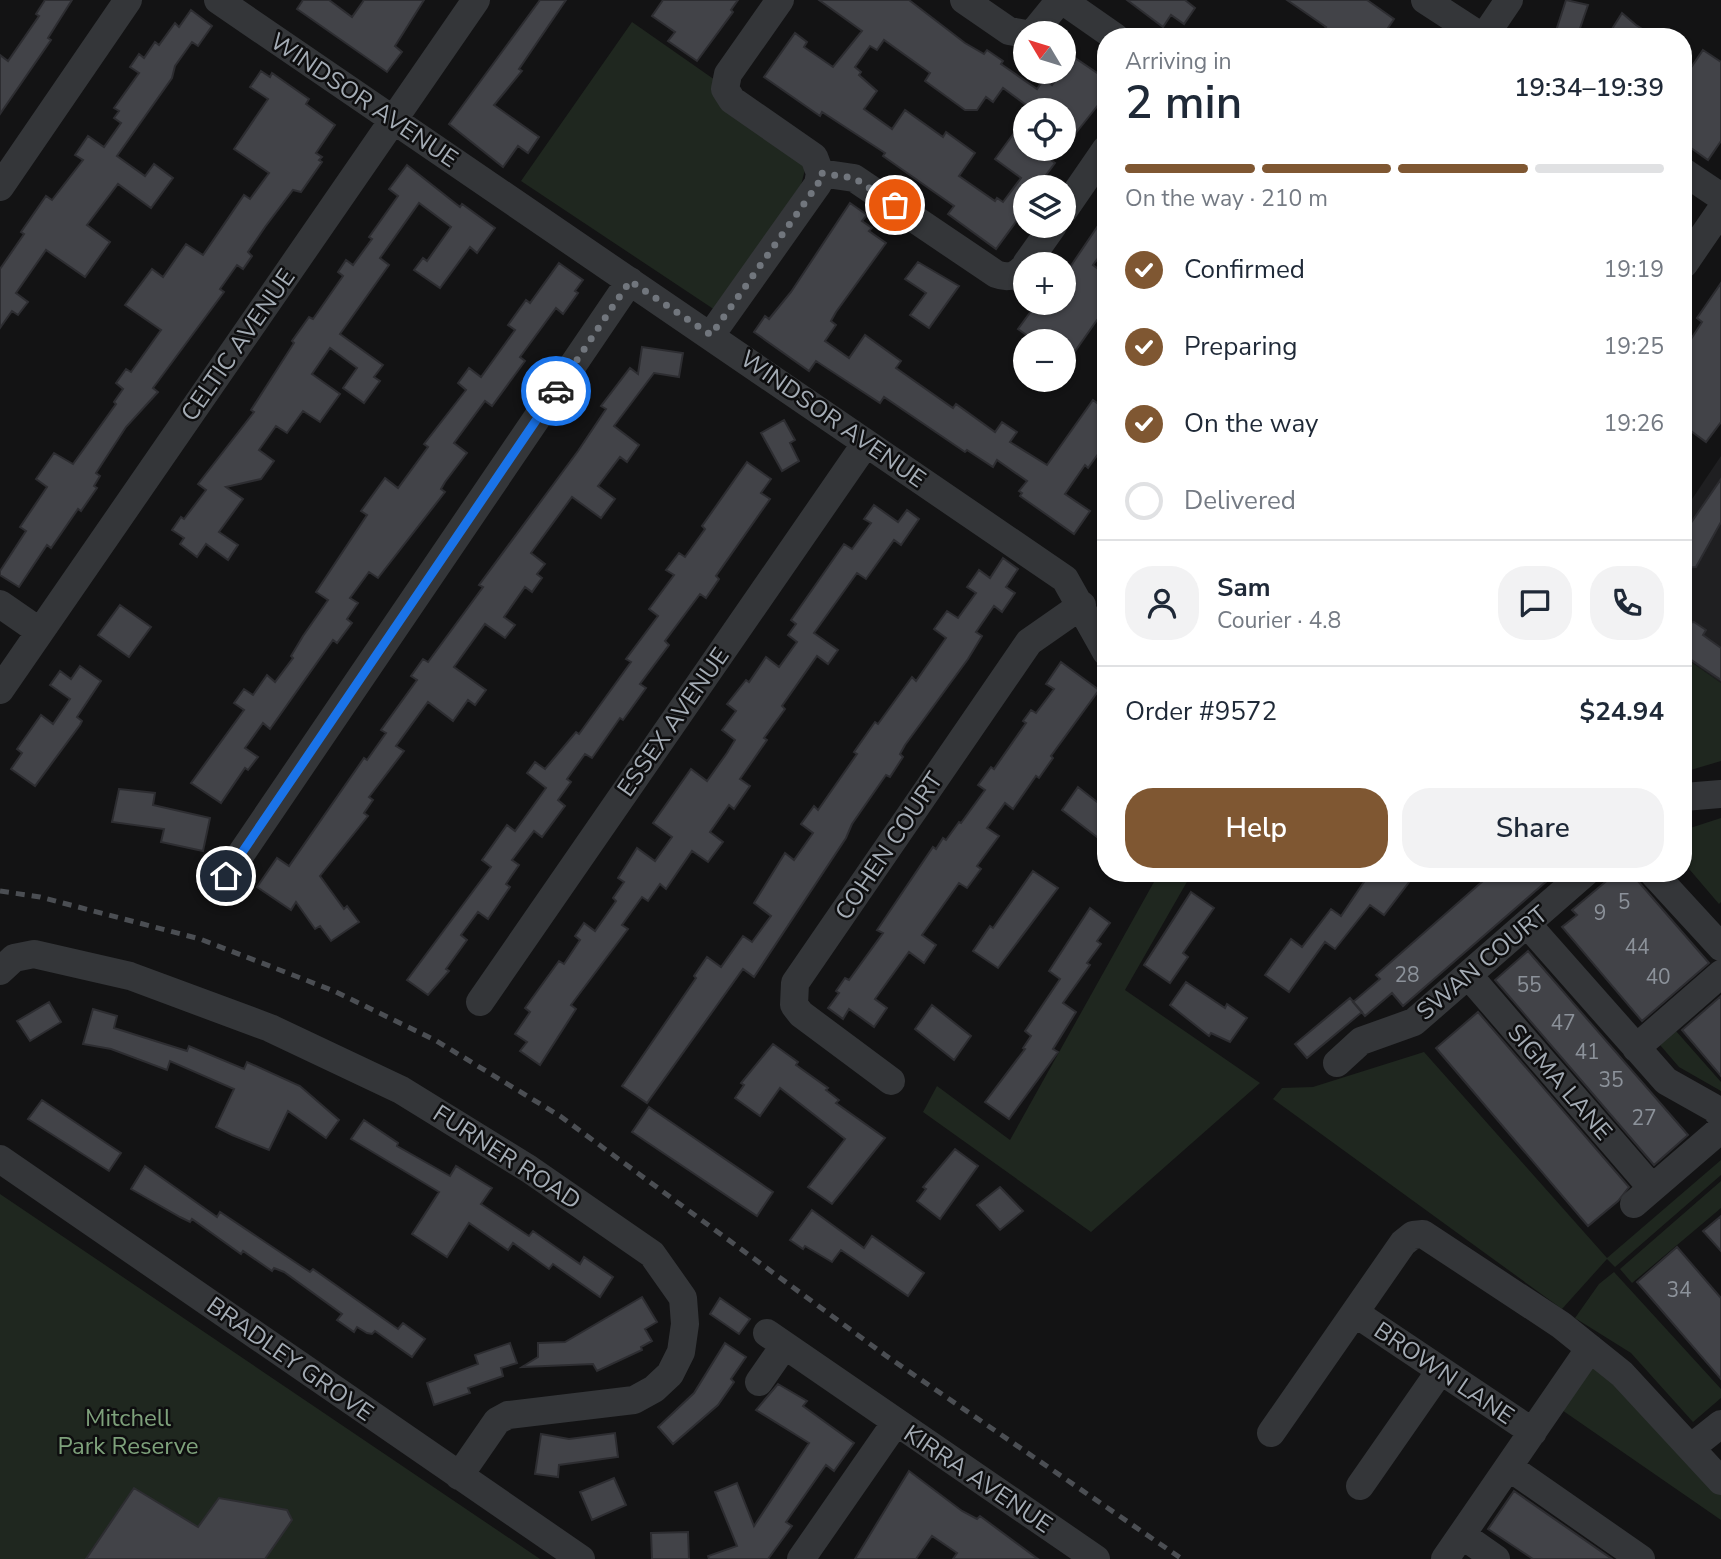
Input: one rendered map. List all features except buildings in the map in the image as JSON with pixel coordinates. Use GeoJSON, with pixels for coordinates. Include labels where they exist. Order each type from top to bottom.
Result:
{"type":"FeatureCollection","features":[{"type":"Feature","properties":{"kind":"street"},"geometry":{"type":"LineString","coordinates":[[0,187],[128,0]]}},
{"type":"Feature","properties":{"kind":"street","name":"WINDSOR AVENUE"},"geometry":{"type":"LineString","coordinates":[[218,0],[1065,579],[1097,634]]}},
{"type":"Feature","properties":{"kind":"street","name":"CELTIC AVENUE"},"geometry":{"type":"LineString","coordinates":[[0,690],[476,0]]}},
{"type":"Feature","properties":{"kind":"street"},"geometry":{"type":"LineString","coordinates":[[711,335],[818,184],[820,173],[814,157],[732,100],[725,89],[728,74],[780,0]]}},
{"type":"Feature","properties":{"kind":"street"},"geometry":{"type":"LineString","coordinates":[[964,0],[1013,32]]}},
{"type":"Feature","properties":{"kind":"street"},"geometry":{"type":"LineString","coordinates":[[1043,21],[1061,0],[1102,28]]}},
{"type":"Feature","properties":{"kind":"street"},"geometry":{"type":"LineString","coordinates":[[1425,0],[1469,28]]}},
{"type":"Feature","properties":{"kind":"street"},"geometry":{"type":"LineString","coordinates":[[1489,28],[1509,0]]}},
{"type":"Feature","properties":{"kind":"street"},"geometry":{"type":"LineString","coordinates":[[1076,192],[1097,162]]}},
{"type":"Feature","properties":{"kind":"street"},"geometry":{"type":"LineString","coordinates":[[820,173],[854,178],[996,274],[1006,277],[1013,275]]}},
{"type":"Feature","properties":{"kind":"street"},"geometry":{"type":"LineString","coordinates":[[1692,177],[1721,197]]}},
{"type":"Feature","properties":{"kind":"street"},"geometry":{"type":"LineString","coordinates":[[1692,252],[1721,210]]}},
{"type":"Feature","properties":{"kind":"street"},"geometry":{"type":"LineString","coordinates":[[226,876],[630,281]]}},
{"type":"Feature","properties":{"kind":"street","name":"ESSEX AVENUE"},"geometry":{"type":"LineString","coordinates":[[480,1002],[866,443]]}},
{"type":"Feature","properties":{"kind":"street"},"geometry":{"type":"LineString","coordinates":[[0,604],[39,631]]}},
{"type":"Feature","properties":{"kind":"street","name":"COHEN COURT"},"geometry":{"type":"LineString","coordinates":[[891,1081],[801,1014],[794,1005],[795,983],[1029,642],[1082,605]]}},
{"type":"Feature","properties":{"kind":"street","name":"SWAN COURT"},"geometry":{"type":"LineString","coordinates":[[1337,1063],[1361,1041],[1414,1022],[1575,882]]}},
{"type":"Feature","properties":{"kind":"street"},"geometry":{"type":"LineString","coordinates":[[1661,882],[1721,947]]}},
{"type":"Feature","properties":{"kind":"street"},"geometry":{"type":"LineString","coordinates":[[1528,925],[1666,1081],[1714,1108],[1721,1116]]}},
{"type":"Feature","properties":{"kind":"street","name":"FURNER ROAD"},"geometry":{"type":"LineString","coordinates":[[0,971],[14,958],[34,954],[130,976],[270,1027],[401,1090],[529,1169],[652,1254],[683,1298],[685,1324],[681,1352],[670,1374],[654,1390],[634,1400],[508,1415],[497,1421],[459,1476]]}},
{"type":"Feature","properties":{"kind":"street"},"geometry":{"type":"LineString","coordinates":[[1636,1048],[1721,974]]}},
{"type":"Feature","properties":{"kind":"street","name":"SIGMA LANE"},"geometry":{"type":"LineString","coordinates":[[1469,976],[1643,1196],[1721,1129]]}},
{"type":"Feature","properties":{"kind":"street","name":"BRADLEY GROVE"},"geometry":{"type":"LineString","coordinates":[[0,1159],[582,1559]]}},
{"type":"Feature","properties":{"kind":"street"},"geometry":{"type":"LineString","coordinates":[[1271,1433],[1403,1243],[1413,1235],[1423,1234],[1561,1325],[1622,1374],[1721,1481]]}},
{"type":"Feature","properties":{"kind":"street","name":"BROWN LANE"},"geometry":{"type":"LineString","coordinates":[[1355,1313],[1533,1432]]}},
{"type":"Feature","properties":{"kind":"street","name":"KIRRA AVENUE"},"geometry":{"type":"LineString","coordinates":[[759,1382],[776,1340],[1096,1559]]}},
{"type":"Feature","properties":{"kind":"street"},"geometry":{"type":"LineString","coordinates":[[1445,1559],[1590,1348]]}},
{"type":"Feature","properties":{"kind":"street"},"geometry":{"type":"LineString","coordinates":[[1360,1486],[1440,1371]]}},
{"type":"Feature","properties":{"kind":"street","name":"KIRRA AVENUE"},"geometry":{"type":"LineString","coordinates":[[801,1559],[896,1422]]}},
{"type":"Feature","properties":{"kind":"street"},"geometry":{"type":"LineString","coordinates":[[1692,1447],[1721,1424]]}},
{"type":"Feature","properties":{"kind":"street"},"geometry":{"type":"LineString","coordinates":[[1509,1467],[1641,1559]]}},
{"type":"Feature","properties":{"kind":"street"},"geometry":{"type":"LineString","coordinates":[[1462,1535],[1496,1559]]}},
{"type":"Feature","properties":{"kind":"shaded area"},"geometry":{"type":"Polygon","coordinates":[[[1721,456],[1721,683],[1692,663],[1692,499],[1721,456]]]}},
{"type":"Feature","properties":{"kind":"green space"},"geometry":{"type":"Polygon","coordinates":[[[632,22],[715,80],[798,155],[805,170],[801,185],[715,310],[521,181],[632,22]]]}},
{"type":"Feature","properties":{"kind":"green space"},"geometry":{"type":"Polygon","coordinates":[[[1692,663],[1721,683],[1721,761],[1692,770],[1692,663]]]}},
{"type":"Feature","properties":{"kind":"green space"},"geometry":{"type":"Polygon","coordinates":[[[1721,818],[1719,904],[1692,872],[1692,827],[1721,818]]]}},
{"type":"Feature","properties":{"kind":"green space"},"geometry":{"type":"Polygon","coordinates":[[[1154,882],[1187,882],[1125,990],[1260,1083],[1091,1232],[923,1112],[937,1086],[1010,1140],[1154,882]]]}},
{"type":"Feature","properties":{"kind":"green space"},"geometry":{"type":"Polygon","coordinates":[[[1676,1031],[1721,1082],[1721,1091],[1679,1067],[1660,1045],[1676,1031]]]}},
{"type":"Feature","properties":{"kind":"green space"},"geometry":{"type":"Polygon","coordinates":[[[1424,1052],[1607,1258],[1721,1160],[1721,1175],[1615,1267],[1607,1259],[1562,1309],[1273,1099],[1282,1088],[1313,1087],[1424,1052]]]}},
{"type":"Feature","properties":{"kind":"green space"},"geometry":{"type":"Polygon","coordinates":[[[1721,1181],[1721,1208],[1632,1283],[1620,1269],[1721,1181]]]}},
{"type":"Feature","properties":{"kind":"green space","name":"Mitchell Park Reserve"},"geometry":{"type":"Polygon","coordinates":[[[0,1194],[540,1559],[0,1559],[0,1194]]]}},
{"type":"Feature","properties":{"kind":"green space"},"geometry":{"type":"Polygon","coordinates":[[[1614,1272],[1721,1389],[1721,1398],[1693,1422],[1631,1353],[1575,1318],[1599,1284],[1614,1272]]]}},
{"type":"Feature","properties":{"kind":"green space"},"geometry":{"type":"Polygon","coordinates":[[[1605,1364],[1721,1494],[1721,1520],[1559,1408],[1585,1370],[1605,1364]]]}},
{"type":"Feature","properties":{"kind":"railway"},"geometry":{"type":"LineString","coordinates":[[0,891],[40,897],[200,939],[334,991],[435,1040],[560,1116],[885,1355],[1182,1559]]}},
{"type":"Feature","properties":{"kind":"way so far"},"geometry":{"type":"LineString","coordinates":[[556,391],[630,281],[711,335],[818,184],[820,173],[854,178],[895,205]]}},
{"type":"Feature","properties":{"kind":"route"},"geometry":{"type":"LineString","coordinates":[[226,876],[556,391]]}}]}
